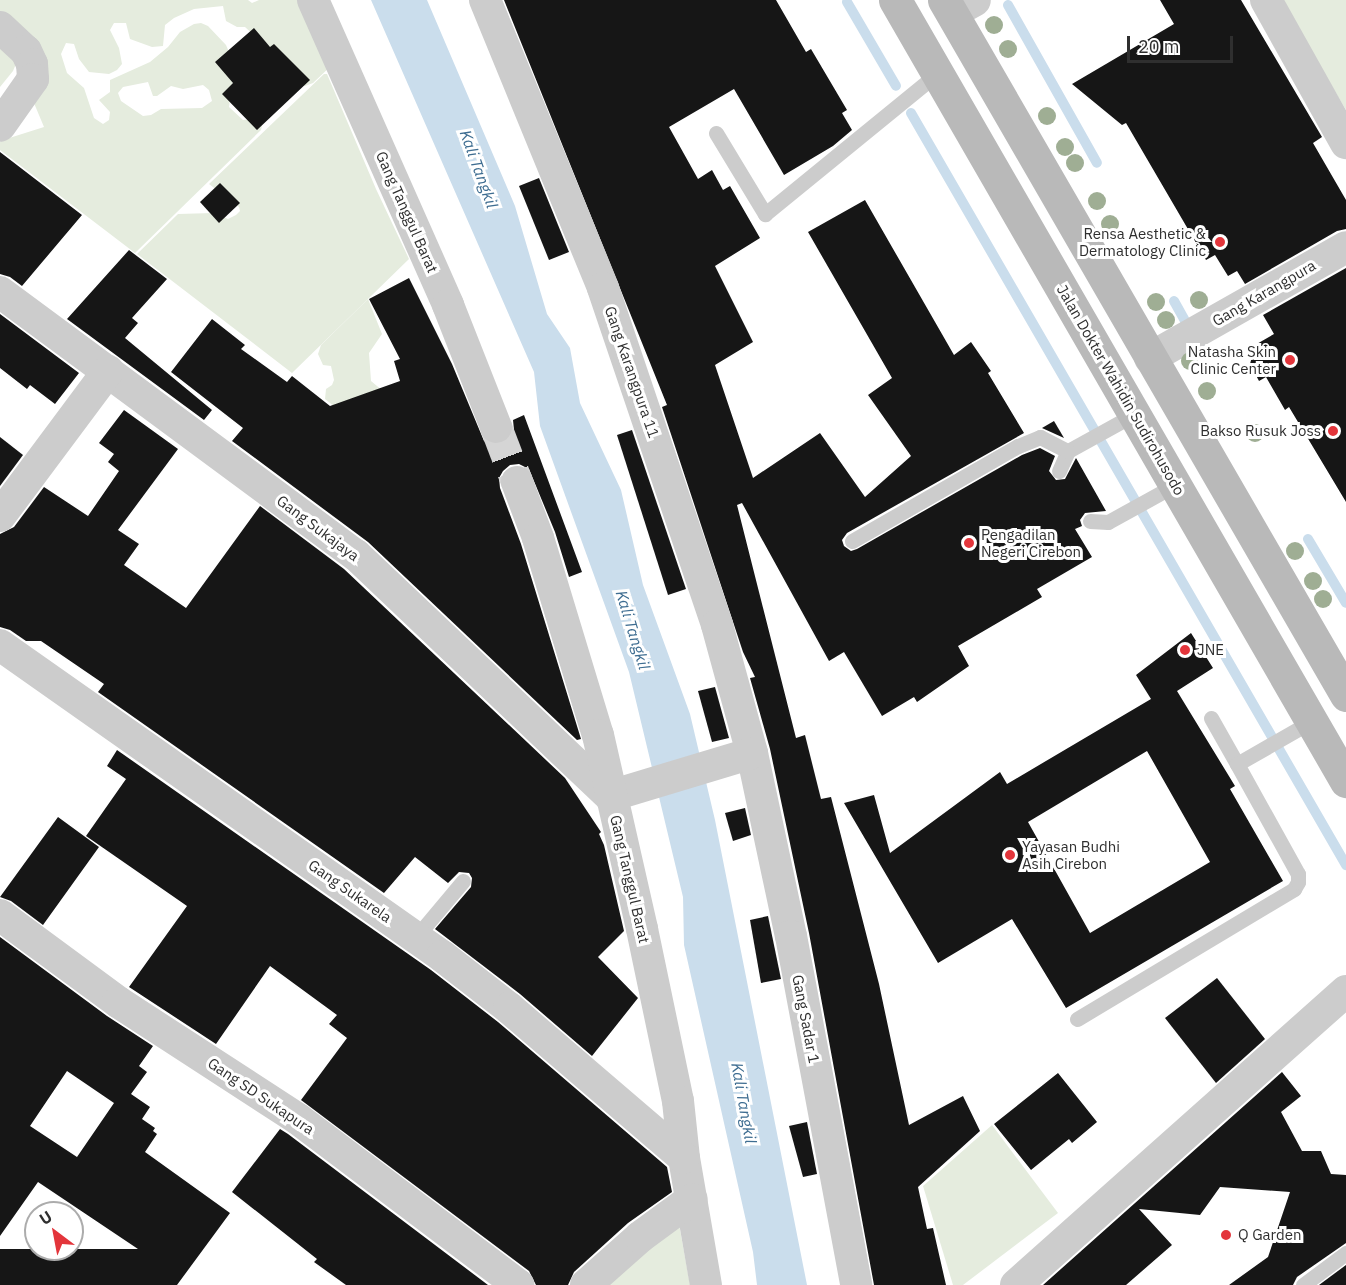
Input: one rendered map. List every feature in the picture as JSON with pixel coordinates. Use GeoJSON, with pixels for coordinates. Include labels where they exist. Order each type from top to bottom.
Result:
{"type":"FeatureCollection","features":[{"type":"Feature","properties":{"kind":"main road","name":"Jalan Dokter Wahidin Sudirohusodo"},"geometry":{"type":"LineString","coordinates":[[895,0],[1346,781]]}},
{"type":"Feature","properties":{"kind":"main road"},"geometry":{"type":"LineString","coordinates":[[957,4],[1150,358],[1346,695]]}},
{"type":"Feature","properties":{"kind":"street","name":"Gang Tanggul Barat"},"geometry":{"type":"LineString","coordinates":[[313,0],[448,305],[496,427]]}},
{"type":"Feature","properties":{"kind":"street","name":"Gang Karangpura 11"},"geometry":{"type":"LineString","coordinates":[[485,0],[614,317],[717,625],[744,756]]}},
{"type":"Feature","properties":{"kind":"street"},"geometry":{"type":"LineString","coordinates":[[1266,0],[1346,143]]}},
{"type":"Feature","properties":{"kind":"street"},"geometry":{"type":"LineString","coordinates":[[0,27],[26,51],[32,64],[33,79],[0,126]]}},
{"type":"Feature","properties":{"kind":"street","name":"Gang Karangpura"},"geometry":{"type":"LineString","coordinates":[[1150,358],[1346,247]]}},
{"type":"Feature","properties":{"kind":"street","name":"Gang Sukajaya"},"geometry":{"type":"LineString","coordinates":[[0,292],[356,555],[620,793]]}},
{"type":"Feature","properties":{"kind":"street"},"geometry":{"type":"LineString","coordinates":[[0,516],[108,372]]}},
{"type":"Feature","properties":{"kind":"street","name":"Gang Tanggul Barat"},"geometry":{"type":"LineString","coordinates":[[517,482],[538,538],[598,735],[620,793],[642,929],[678,1101],[684,1158],[706,1285]]}},
{"type":"Feature","properties":{"kind":"street","name":"Gang Sukarela"},"geometry":{"type":"LineString","coordinates":[[0,645],[416,938],[509,1008],[684,1158]]}},
{"type":"Feature","properties":{"kind":"street"},"geometry":{"type":"LineString","coordinates":[[620,793],[744,756]]}},
{"type":"Feature","properties":{"kind":"street","name":"Gang Sadar 1"},"geometry":{"type":"LineString","coordinates":[[744,756],[791,936],[856,1285]]}},
{"type":"Feature","properties":{"kind":"street","name":"Gang SD Sukapura"},"geometry":{"type":"LineString","coordinates":[[0,915],[117,1002],[298,1119],[518,1285]]}},
{"type":"Feature","properties":{"kind":"street"},"geometry":{"type":"LineString","coordinates":[[1016,1285],[1346,991]]}},
{"type":"Feature","properties":{"kind":"street"},"geometry":{"type":"LineString","coordinates":[[586,1285],[640,1236],[692,1199]]}},
{"type":"Feature","properties":{"kind":"lane"},"geometry":{"type":"LineString","coordinates":[[716,133],[765,214],[938,73]]}},
{"type":"Feature","properties":{"kind":"lane"},"geometry":{"type":"LineString","coordinates":[[1059,471],[1068,451],[1135,414]]}},
{"type":"Feature","properties":{"kind":"lane"},"geometry":{"type":"LineString","coordinates":[[852,541],[1018,446],[1040,437],[1068,451]]}},
{"type":"Feature","properties":{"kind":"lane"},"geometry":{"type":"LineString","coordinates":[[1090,521],[1108,522],[1176,485]]}},
{"type":"Feature","properties":{"kind":"lane"},"geometry":{"type":"LineString","coordinates":[[1077,1019],[1294,889],[1298,882],[1298,874],[1211,718]]}},
{"type":"Feature","properties":{"kind":"lane"},"geometry":{"type":"LineString","coordinates":[[1236,764],[1312,721]]}},
{"type":"Feature","properties":{"kind":"lane"},"geometry":{"type":"LineString","coordinates":[[416,938],[463,881]]}},
{"type":"Feature","properties":{"kind":"lane"},"geometry":{"type":"LineString","coordinates":[[1303,1285],[1346,1254]]}},
{"type":"Feature","properties":{"kind":"shaded area"},"geometry":{"type":"Polygon","coordinates":[[[0,0],[248,0],[252,3],[259,0],[300,0],[333,64],[313,83],[305,86],[297,84],[276,56],[245,27],[237,27],[226,21],[223,6],[194,9],[174,18],[165,25],[163,46],[152,47],[130,39],[126,23],[114,23],[110,30],[119,48],[122,64],[109,74],[89,72],[79,59],[74,44],[66,43],[61,54],[67,73],[84,88],[94,118],[103,124],[109,120],[110,112],[99,100],[110,92],[110,80],[150,62],[168,47],[180,32],[194,24],[201,23],[208,26],[226,45],[235,66],[229,107],[243,120],[259,121],[262,126],[261,130],[135,253],[0,150],[0,142],[3,140],[44,127],[0,22],[0,0]],[[148,82],[123,87],[118,93],[121,101],[143,116],[151,115],[161,109],[202,108],[212,101],[209,90],[203,85],[183,89],[171,86],[157,96],[153,96],[148,82]]]}},
{"type":"Feature","properties":{"kind":"shaded area"},"geometry":{"type":"Polygon","coordinates":[[[1281,0],[1346,0],[1346,110],[1281,0]]]}},
{"type":"Feature","properties":{"kind":"shaded area"},"geometry":{"type":"Polygon","coordinates":[[[0,38],[18,59],[13,71],[0,87],[0,38]]]}},
{"type":"Feature","properties":{"kind":"shaded area"},"geometry":{"type":"Polygon","coordinates":[[[324,74],[327,74],[376,189],[409,259],[292,373],[137,254],[178,214],[213,213],[228,219],[236,215],[240,211],[239,207],[209,184],[324,74]]]}},
{"type":"Feature","properties":{"kind":"shaded area"},"geometry":{"type":"Polygon","coordinates":[[[368,299],[382,334],[369,353],[371,381],[383,391],[366,432],[325,399],[326,389],[332,385],[334,380],[331,366],[323,365],[318,354],[321,345],[368,299]]]}},
{"type":"Feature","properties":{"kind":"shaded area"},"geometry":{"type":"Polygon","coordinates":[[[992,1125],[1058,1213],[963,1285],[953,1285],[923,1186],[992,1125]]]}},
{"type":"Feature","properties":{"kind":"shaded area"},"geometry":{"type":"Polygon","coordinates":[[[679,1224],[690,1285],[604,1285],[679,1224]]]}},
{"type":"Feature","properties":{"kind":"water","name":"Kali Tangkil"},"geometry":{"type":"Polygon","coordinates":[[[371,0],[427,0],[515,206],[547,314],[570,348],[580,403],[621,490],[643,585],[690,714],[715,820],[807,1285],[757,1285],[753,1252],[684,945],[683,897],[629,672],[540,426],[534,372],[371,0]]]}},
{"type":"Feature","properties":{"kind":"building"},"geometry":{"type":"Polygon","coordinates":[[[504,0],[776,0],[806,52],[811,49],[847,110],[842,113],[852,130],[833,146],[784,175],[734,89],[669,127],[698,179],[712,170],[723,190],[730,186],[760,238],[715,266],[753,342],[715,365],[753,478],[820,433],[865,497],[911,456],[868,395],[892,378],[808,232],[865,200],[954,355],[971,342],[991,371],[988,373],[1024,433],[847,533],[842,540],[844,546],[851,551],[857,549],[1022,455],[1040,448],[1055,456],[1049,471],[1056,480],[1065,479],[1076,458],[1106,511],[1085,513],[1080,520],[1082,526],[1075,529],[1092,557],[1037,589],[1042,597],[958,646],[969,666],[917,702],[914,697],[882,716],[844,652],[829,661],[742,503],[737,505],[796,738],[805,735],[821,799],[831,797],[879,984],[909,1125],[963,1096],[980,1131],[918,1187],[927,1229],[933,1228],[946,1285],[874,1285],[809,933],[770,749],[750,678],[755,677],[743,652],[662,407],[667,405],[504,0]]]}},
{"type":"Feature","properties":{"kind":"building"},"geometry":{"type":"Polygon","coordinates":[[[1160,0],[1241,0],[1322,137],[1313,143],[1346,200],[1346,229],[1337,231],[1245,284],[1237,271],[1228,276],[1215,255],[1206,260],[1126,123],[1122,125],[1072,84],[1174,24],[1160,0]]]}},
{"type":"Feature","properties":{"kind":"building"},"geometry":{"type":"Polygon","coordinates":[[[254,28],[270,47],[274,44],[310,80],[257,130],[222,94],[233,83],[215,62],[254,28]]]}},
{"type":"Feature","properties":{"kind":"building"},"geometry":{"type":"Polygon","coordinates":[[[0,152],[82,215],[22,286],[10,277],[0,274],[0,152]]]}},
{"type":"Feature","properties":{"kind":"building"},"geometry":{"type":"Polygon","coordinates":[[[539,178],[569,252],[549,260],[519,186],[539,178]]]}},
{"type":"Feature","properties":{"kind":"building"},"geometry":{"type":"Polygon","coordinates":[[[220,183],[240,203],[219,223],[200,202],[220,183]]]}},
{"type":"Feature","properties":{"kind":"building"},"geometry":{"type":"Polygon","coordinates":[[[129,250],[167,279],[132,318],[138,323],[125,338],[212,410],[204,420],[67,319],[129,250]]]}},
{"type":"Feature","properties":{"kind":"building"},"geometry":{"type":"Polygon","coordinates":[[[1346,268],[1346,502],[1289,407],[1285,410],[1266,377],[1259,381],[1250,364],[1255,345],[1274,334],[1263,315],[1346,268]]]}},
{"type":"Feature","properties":{"kind":"building"},"geometry":{"type":"Polygon","coordinates":[[[409,278],[452,364],[484,441],[493,445],[503,443],[510,438],[514,430],[513,420],[524,415],[582,572],[569,577],[555,532],[529,469],[519,464],[510,465],[499,478],[500,488],[521,544],[581,739],[577,740],[368,542],[232,441],[243,428],[171,372],[212,319],[245,345],[241,349],[287,382],[292,376],[330,406],[400,381],[394,361],[400,359],[369,299],[409,278]]]}},
{"type":"Feature","properties":{"kind":"building"},"geometry":{"type":"Polygon","coordinates":[[[0,314],[79,373],[55,404],[30,385],[27,389],[0,368],[0,314]]]}},
{"type":"Feature","properties":{"kind":"building"},"geometry":{"type":"Polygon","coordinates":[[[124,410],[178,449],[118,530],[139,544],[124,565],[186,608],[260,506],[344,569],[565,778],[601,832],[599,834],[604,845],[624,931],[598,957],[638,998],[592,1056],[520,994],[435,929],[471,887],[472,878],[469,873],[459,872],[448,883],[415,857],[384,893],[98,692],[104,684],[41,641],[26,641],[10,630],[0,627],[0,534],[14,527],[44,487],[88,516],[119,471],[108,462],[114,454],[99,443],[124,410]]]}},
{"type":"Feature","properties":{"kind":"building"},"geometry":{"type":"Polygon","coordinates":[[[1054,421],[1064,438],[1042,428],[1054,421]]]}},
{"type":"Feature","properties":{"kind":"building"},"geometry":{"type":"Polygon","coordinates":[[[632,430],[686,589],[668,595],[617,435],[632,430]]]}},
{"type":"Feature","properties":{"kind":"building"},"geometry":{"type":"Polygon","coordinates":[[[0,437],[23,455],[0,486],[0,437]]]}},
{"type":"Feature","properties":{"kind":"building","name":"Yayasan Budhi Asih Cirebon"},"geometry":{"type":"Polygon","coordinates":[[[1191,633],[1213,668],[1177,691],[1235,786],[1230,789],[1283,881],[1066,1008],[1012,919],[938,963],[844,803],[874,795],[890,853],[1000,772],[1007,784],[1151,699],[1136,675],[1191,633]],[[1147,751],[1028,822],[1090,933],[1210,862],[1147,751]]]}},
{"type":"Feature","properties":{"kind":"building"},"geometry":{"type":"Polygon","coordinates":[[[715,687],[729,738],[712,742],[698,691],[715,687]]]}},
{"type":"Feature","properties":{"kind":"building"},"geometry":{"type":"Polygon","coordinates":[[[117,750],[431,970],[498,1022],[667,1167],[672,1192],[628,1223],[574,1272],[568,1285],[536,1285],[529,1271],[301,1100],[347,1038],[329,1024],[337,1015],[270,966],[216,1044],[129,987],[187,906],[86,836],[126,779],[107,766],[117,750]]]}},
{"type":"Feature","properties":{"kind":"building"},"geometry":{"type":"Polygon","coordinates":[[[745,808],[751,835],[733,841],[725,813],[745,808]]]}},
{"type":"Feature","properties":{"kind":"building"},"geometry":{"type":"Polygon","coordinates":[[[58,817],[99,847],[43,925],[11,901],[0,897],[58,817]]]}},
{"type":"Feature","properties":{"kind":"building"},"geometry":{"type":"Polygon","coordinates":[[[768,916],[781,979],[761,983],[750,920],[768,916]]]}},
{"type":"Feature","properties":{"kind":"building"},"geometry":{"type":"Polygon","coordinates":[[[0,937],[107,1016],[153,1046],[139,1066],[147,1072],[131,1094],[150,1107],[142,1119],[155,1128],[153,1131],[157,1134],[145,1152],[230,1213],[177,1285],[0,1285],[0,1249],[24,1249],[24,1261],[84,1261],[84,1249],[138,1249],[84,1213],[84,1201],[66,1201],[38,1182],[0,1236],[0,937]],[[67,1071],[30,1126],[77,1157],[114,1103],[67,1071]]]}},
{"type":"Feature","properties":{"kind":"building"},"geometry":{"type":"Polygon","coordinates":[[[1217,978],[1265,1039],[1216,1083],[1165,1018],[1217,978]]]}},
{"type":"Feature","properties":{"kind":"building"},"geometry":{"type":"Polygon","coordinates":[[[1282,1072],[1301,1096],[1281,1112],[1302,1151],[1321,1151],[1331,1174],[1346,1175],[1346,1243],[1297,1277],[1293,1285],[1229,1285],[1268,1257],[1290,1192],[1220,1187],[1200,1215],[1139,1209],[1172,1245],[1126,1285],[1043,1285],[1282,1072]]]}},
{"type":"Feature","properties":{"kind":"building"},"geometry":{"type":"Polygon","coordinates":[[[1058,1073],[1097,1122],[1072,1143],[1069,1139],[1031,1170],[994,1124],[1058,1073]]]}},
{"type":"Feature","properties":{"kind":"building"},"geometry":{"type":"Polygon","coordinates":[[[807,1122],[817,1174],[803,1177],[789,1126],[807,1122]]]}},
{"type":"Feature","properties":{"kind":"building"},"geometry":{"type":"Polygon","coordinates":[[[280,1129],[488,1285],[346,1285],[314,1262],[317,1259],[232,1192],[280,1129]]]}},
{"type":"Feature","properties":{"kind":"building"},"geometry":{"type":"Polygon","coordinates":[[[1346,1265],[1346,1285],[1319,1285],[1346,1265]]]}},
{"type":"Feature","properties":{"kind":"waterway"},"geometry":{"type":"LineString","coordinates":[[847,2],[896,86]]}},
{"type":"Feature","properties":{"kind":"waterway"},"geometry":{"type":"LineString","coordinates":[[1008,5],[1097,163]]}},
{"type":"Feature","properties":{"kind":"waterway"},"geometry":{"type":"LineString","coordinates":[[911,113],[1346,865]]}},
{"type":"Feature","properties":{"kind":"waterway"},"geometry":{"type":"LineString","coordinates":[[1174,301],[1203,353]]}},
{"type":"Feature","properties":{"kind":"waterway"},"geometry":{"type":"LineString","coordinates":[[1308,539],[1346,603]]}},
{"type":"Feature","properties":{"kind":"tunnel"},"geometry":{"type":"LineString","coordinates":[[496,427],[517,482]]}},
{"type":"Feature","properties":{"kind":"place","name":"Rensa Aesthetic & Dermatology Clinic"},"geometry":{"type":"Point","coordinates":[1220,242]}},
{"type":"Feature","properties":{"kind":"place","name":"Natasha Skin Clinic Center"},"geometry":{"type":"Point","coordinates":[1290,360]}},
{"type":"Feature","properties":{"kind":"place","name":"Bakso Rusuk Joss"},"geometry":{"type":"Point","coordinates":[1333,431]}},
{"type":"Feature","properties":{"kind":"place","name":"Pengadilan Negeri Cirebon"},"geometry":{"type":"Point","coordinates":[969,543]}},
{"type":"Feature","properties":{"kind":"place","name":"JNE"},"geometry":{"type":"Point","coordinates":[1185,650]}},
{"type":"Feature","properties":{"kind":"place","name":"Yayasan Budhi Asih Cirebon"},"geometry":{"type":"Point","coordinates":[1010,855]}},
{"type":"Feature","properties":{"kind":"place","name":"Q Garden"},"geometry":{"type":"Point","coordinates":[1226,1235]}}]}
